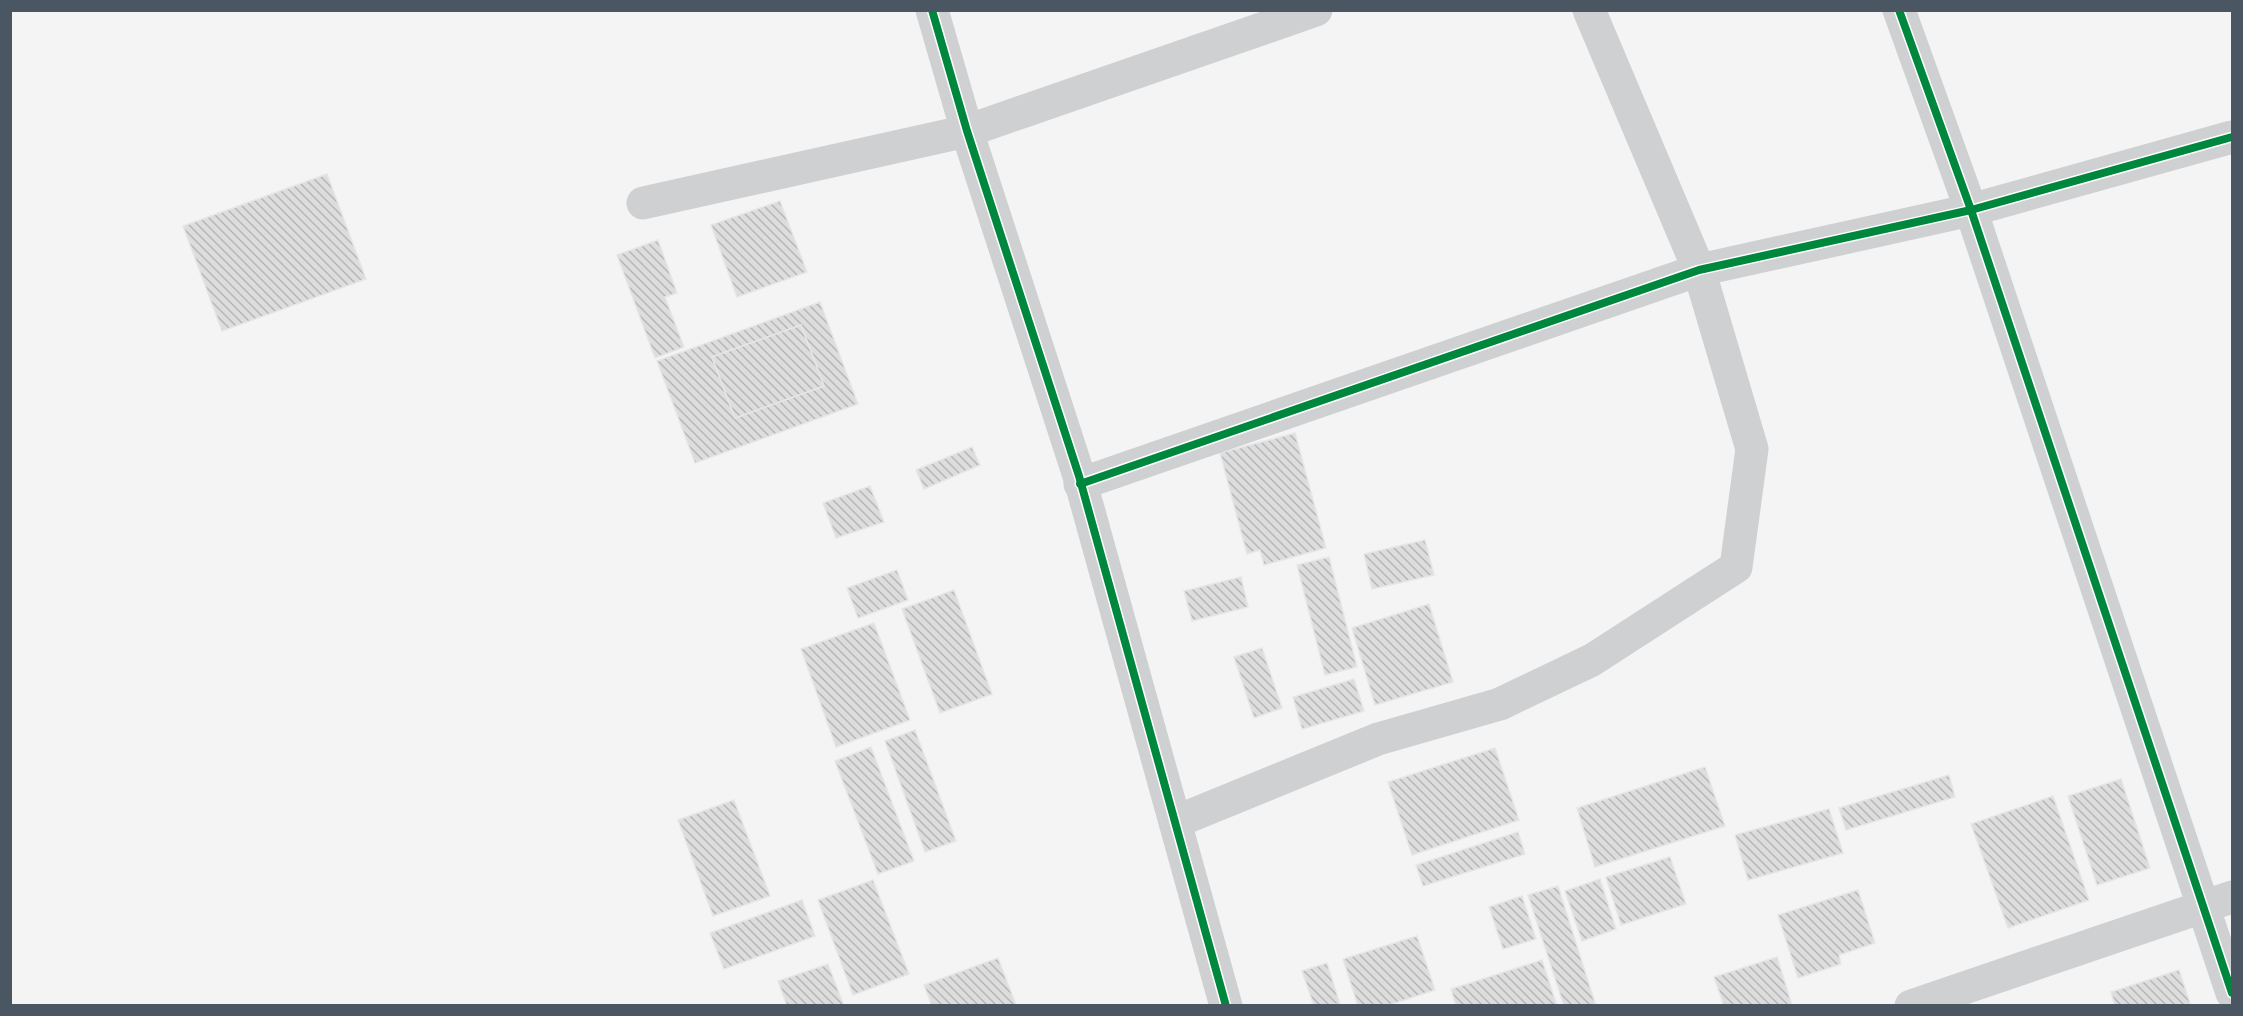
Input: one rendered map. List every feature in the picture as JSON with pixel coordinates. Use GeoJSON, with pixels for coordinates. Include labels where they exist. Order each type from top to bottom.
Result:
{"type":"FeatureCollection","features":[{"type":"Feature","properties":{"kind":"street"},"geometry":{"type":"LineString","coordinates":[[932,10],[967,130],[1080,484],[1226,1005]]}},
{"type":"Feature","properties":{"kind":"street"},"geometry":{"type":"LineString","coordinates":[[643,203],[967,130],[1316,10]]}},
{"type":"Feature","properties":{"kind":"street"},"geometry":{"type":"LineString","coordinates":[[1175,822],[1378,739],[1500,704],[1592,660],[1736,567],[1752,449],[1699,270],[1589,10]]}},
{"type":"Feature","properties":{"kind":"street"},"geometry":{"type":"LineString","coordinates":[[1899,10],[2218,901],[2232,993]]}},
{"type":"Feature","properties":{"kind":"street"},"geometry":{"type":"LineString","coordinates":[[1080,484],[1699,270],[1971,210],[2232,137]]}},
{"type":"Feature","properties":{"kind":"street"},"geometry":{"type":"LineString","coordinates":[[1911,1005],[2218,901]]}},
{"type":"Feature","properties":{"kind":"building"},"geometry":{"type":"Polygon","coordinates":[[[327,174],[366,279],[222,331],[183,226],[327,174]]]}},
{"type":"Feature","properties":{"kind":"building"},"geometry":{"type":"Polygon","coordinates":[[[780,201],[807,272],[737,297],[711,225],[780,201]]]}},
{"type":"Feature","properties":{"kind":"building"},"geometry":{"type":"Polygon","coordinates":[[[658,240],[677,293],[665,297],[684,347],[655,358],[617,255],[658,240]]]}},
{"type":"Feature","properties":{"kind":"building"},"geometry":{"type":"Polygon","coordinates":[[[820,302],[858,404],[695,463],[657,361],[820,302]],[[801,325],[712,357],[735,418],[824,386],[801,325]]]}},
{"type":"Feature","properties":{"kind":"building"},"geometry":{"type":"Polygon","coordinates":[[[801,325],[824,386],[735,418],[712,357],[801,325]]]}},
{"type":"Feature","properties":{"kind":"building"},"geometry":{"type":"Polygon","coordinates":[[[1295,433],[1326,548],[1264,565],[1260,550],[1247,554],[1220,453],[1295,433]]]}},
{"type":"Feature","properties":{"kind":"building"},"geometry":{"type":"Polygon","coordinates":[[[972,447],[980,465],[924,489],[916,470],[972,447]]]}},
{"type":"Feature","properties":{"kind":"building"},"geometry":{"type":"Polygon","coordinates":[[[870,486],[884,522],[836,538],[823,503],[870,486]]]}},
{"type":"Feature","properties":{"kind":"building"},"geometry":{"type":"Polygon","coordinates":[[[1425,540],[1434,575],[1372,589],[1364,554],[1425,540]]]}},
{"type":"Feature","properties":{"kind":"building"},"geometry":{"type":"Polygon","coordinates":[[[1329,557],[1357,667],[1325,675],[1297,565],[1329,557]]]}},
{"type":"Feature","properties":{"kind":"building"},"geometry":{"type":"Polygon","coordinates":[[[897,570],[908,600],[858,618],[847,588],[897,570]]]}},
{"type":"Feature","properties":{"kind":"building"},"geometry":{"type":"Polygon","coordinates":[[[1241,577],[1248,607],[1192,621],[1184,591],[1241,577]]]}},
{"type":"Feature","properties":{"kind":"building"},"geometry":{"type":"Polygon","coordinates":[[[954,590],[992,694],[940,713],[902,609],[954,590]]]}},
{"type":"Feature","properties":{"kind":"building"},"geometry":{"type":"Polygon","coordinates":[[[1429,604],[1453,682],[1375,705],[1352,628],[1429,604]]]}},
{"type":"Feature","properties":{"kind":"building"},"geometry":{"type":"Polygon","coordinates":[[[874,623],[910,720],[836,747],[801,649],[874,623]]]}},
{"type":"Feature","properties":{"kind":"building"},"geometry":{"type":"Polygon","coordinates":[[[1262,648],[1282,708],[1254,718],[1234,657],[1262,648]]]}},
{"type":"Feature","properties":{"kind":"building"},"geometry":{"type":"Polygon","coordinates":[[[1354,679],[1364,711],[1302,729],[1293,697],[1354,679]]]}},
{"type":"Feature","properties":{"kind":"building"},"geometry":{"type":"Polygon","coordinates":[[[915,730],[956,841],[925,852],[885,741],[915,730]]]}},
{"type":"Feature","properties":{"kind":"building"},"geometry":{"type":"Polygon","coordinates":[[[871,747],[914,861],[878,874],[835,761],[871,747]]]}},
{"type":"Feature","properties":{"kind":"building"},"geometry":{"type":"Polygon","coordinates":[[[1495,748],[1519,820],[1412,855],[1388,782],[1495,748]]]}},
{"type":"Feature","properties":{"kind":"building"},"geometry":{"type":"Polygon","coordinates":[[[1705,767],[1725,826],[1595,867],[1577,808],[1705,767]]]}},
{"type":"Feature","properties":{"kind":"building"},"geometry":{"type":"Polygon","coordinates":[[[1949,775],[1955,797],[1846,830],[1839,808],[1949,775]]]}},
{"type":"Feature","properties":{"kind":"building"},"geometry":{"type":"Polygon","coordinates":[[[2121,779],[2150,868],[2097,885],[2068,796],[2121,779]]]}},
{"type":"Feature","properties":{"kind":"building"},"geometry":{"type":"Polygon","coordinates":[[[2053,796],[2089,900],[2008,928],[1971,824],[2053,796]]]}},
{"type":"Feature","properties":{"kind":"building"},"geometry":{"type":"Polygon","coordinates":[[[734,800],[770,896],[713,916],[678,820],[734,800]]]}},
{"type":"Feature","properties":{"kind":"building"},"geometry":{"type":"Polygon","coordinates":[[[1829,809],[1843,853],[1748,880],[1735,835],[1829,809]]]}},
{"type":"Feature","properties":{"kind":"building"},"geometry":{"type":"Polygon","coordinates":[[[1518,832],[1525,854],[1423,886],[1416,865],[1518,832]]]}},
{"type":"Feature","properties":{"kind":"building"},"geometry":{"type":"Polygon","coordinates":[[[1670,857],[1686,904],[1621,925],[1606,877],[1670,857]]]}},
{"type":"Feature","properties":{"kind":"building"},"geometry":{"type":"Polygon","coordinates":[[[1600,879],[1616,929],[1582,941],[1565,891],[1600,879]]]}},
{"type":"Feature","properties":{"kind":"building"},"geometry":{"type":"Polygon","coordinates":[[[873,880],[909,974],[853,995],[818,900],[873,880]]]}},
{"type":"Feature","properties":{"kind":"building"},"geometry":{"type":"Polygon","coordinates":[[[1558,886],[1596,1006],[1564,1006],[1528,895],[1558,886]]]}},
{"type":"Feature","properties":{"kind":"building"},"geometry":{"type":"Polygon","coordinates":[[[1858,890],[1875,943],[1839,955],[1841,964],[1798,978],[1778,915],[1858,890]]]}},
{"type":"Feature","properties":{"kind":"building"},"geometry":{"type":"Polygon","coordinates":[[[1522,896],[1536,939],[1503,949],[1489,907],[1522,896]]]}},
{"type":"Feature","properties":{"kind":"building"},"geometry":{"type":"Polygon","coordinates":[[[802,900],[815,936],[724,969],[710,933],[802,900]]]}},
{"type":"Feature","properties":{"kind":"building"},"geometry":{"type":"Polygon","coordinates":[[[1417,936],[1435,990],[1386,1006],[1358,1006],[1343,959],[1417,936]]]}},
{"type":"Feature","properties":{"kind":"building"},"geometry":{"type":"Polygon","coordinates":[[[1777,957],[1792,1005],[1724,1006],[1714,977],[1777,957]]]}},
{"type":"Feature","properties":{"kind":"building"},"geometry":{"type":"Polygon","coordinates":[[[998,958],[1016,1005],[932,1006],[924,985],[998,958]]]}},
{"type":"Feature","properties":{"kind":"building"},"geometry":{"type":"Polygon","coordinates":[[[1542,960],[1557,1006],[1456,1006],[1451,989],[1542,960]]]}},
{"type":"Feature","properties":{"kind":"building"},"geometry":{"type":"Polygon","coordinates":[[[1327,963],[1340,1004],[1314,1006],[1302,971],[1327,963]]]}},
{"type":"Feature","properties":{"kind":"building"},"geometry":{"type":"Polygon","coordinates":[[[828,964],[844,1006],[787,1006],[778,981],[828,964]]]}},
{"type":"Feature","properties":{"kind":"building"},"geometry":{"type":"Polygon","coordinates":[[[2179,970],[2191,1006],[2115,1006],[2111,992],[2179,970]]]}},
{"type":"Feature","properties":{"kind":"cycle path"},"geometry":{"type":"LineString","coordinates":[[932,10],[967,131],[1079,476],[1226,1006]]}},
{"type":"Feature","properties":{"kind":"cycle path"},"geometry":{"type":"LineString","coordinates":[[1899,10],[1971,210],[2232,993]]}},
{"type":"Feature","properties":{"kind":"cycle path"},"geometry":{"type":"LineString","coordinates":[[1080,484],[1699,270],[1971,210],[2232,137]]}}]}
